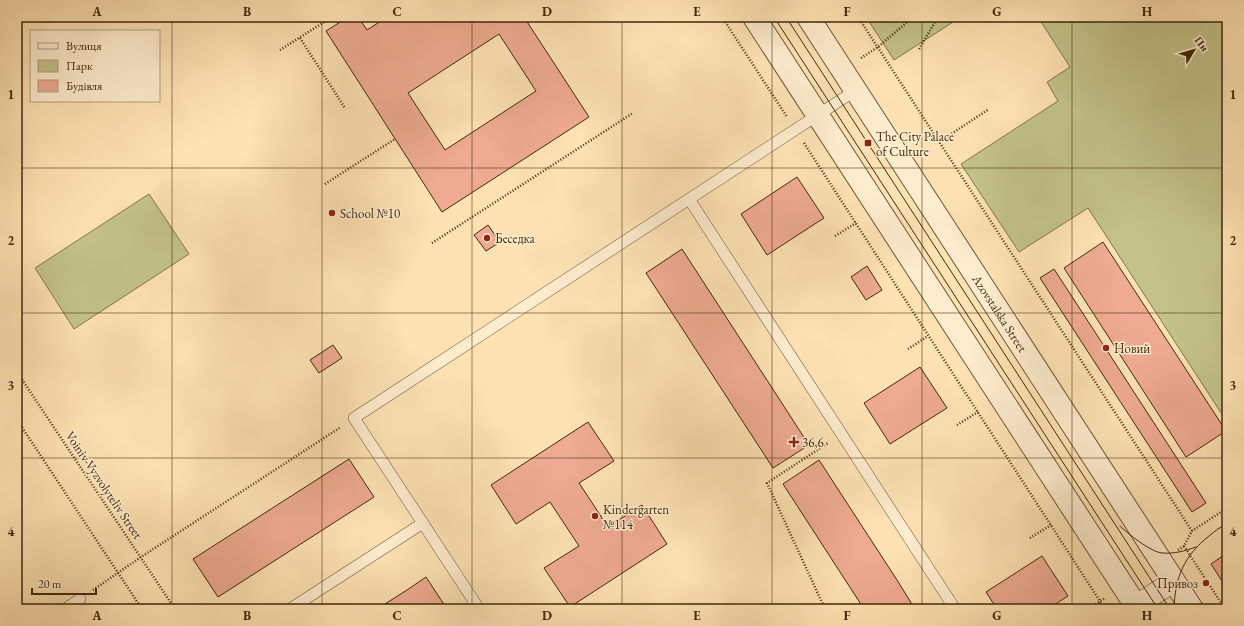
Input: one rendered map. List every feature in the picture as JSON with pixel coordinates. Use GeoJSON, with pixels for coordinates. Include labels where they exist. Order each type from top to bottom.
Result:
{"type":"FeatureCollection","features":[{"type":"Feature","properties":{"kind":"street"},"geometry":{"type":"LineString","coordinates":[[754,17],[1135,608],[1174,581]]}},
{"type":"Feature","properties":{"kind":"street","name":"Azovstalska Street"},"geometry":{"type":"LineString","coordinates":[[808,17],[1192,609]]}},
{"type":"Feature","properties":{"kind":"lane"},"geometry":{"type":"LineString","coordinates":[[478,609],[354,418],[856,90]]}},
{"type":"Feature","properties":{"kind":"lane"},"geometry":{"type":"LineString","coordinates":[[689,199],[955,609]]}},
{"type":"Feature","properties":{"kind":"lane"},"geometry":{"type":"LineString","coordinates":[[290,609],[423,523]]}},
{"type":"Feature","properties":{"kind":"lane"},"geometry":{"type":"LineString","coordinates":[[65,609],[80,599]]}},
{"type":"Feature","properties":{"kind":"path"},"geometry":{"type":"LineString","coordinates":[[280,50],[332,17]]}},
{"type":"Feature","properties":{"kind":"path"},"geometry":{"type":"LineString","coordinates":[[722,17],[1105,609]]}},
{"type":"Feature","properties":{"kind":"path"},"geometry":{"type":"LineString","coordinates":[[858,17],[1192,531]]}},
{"type":"Feature","properties":{"kind":"path"},"geometry":{"type":"LineString","coordinates":[[878,48],[913,17]]}},
{"type":"Feature","properties":{"kind":"path"},"geometry":{"type":"LineString","coordinates":[[919,49],[938,17]]}},
{"type":"Feature","properties":{"kind":"path"},"geometry":{"type":"LineString","coordinates":[[300,38],[345,108]]}},
{"type":"Feature","properties":{"kind":"path"},"geometry":{"type":"LineString","coordinates":[[939,142],[989,109]]}},
{"type":"Feature","properties":{"kind":"path"},"geometry":{"type":"LineString","coordinates":[[432,243],[633,113]]}},
{"type":"Feature","properties":{"kind":"path"},"geometry":{"type":"LineString","coordinates":[[325,184],[395,139]]}},
{"type":"Feature","properties":{"kind":"path"},"geometry":{"type":"LineString","coordinates":[[835,236],[856,223]]}},
{"type":"Feature","properties":{"kind":"path"},"geometry":{"type":"LineString","coordinates":[[908,349],[928,336]]}},
{"type":"Feature","properties":{"kind":"path","name":"Voiniv-Vyzvolyteliv Street"},"geometry":{"type":"LineString","coordinates":[[17,372],[175,609]]}},
{"type":"Feature","properties":{"kind":"path"},"geometry":{"type":"LineString","coordinates":[[17,384],[22,380]]}},
{"type":"Feature","properties":{"kind":"path"},"geometry":{"type":"LineString","coordinates":[[957,425],[978,412]]}},
{"type":"Feature","properties":{"kind":"path"},"geometry":{"type":"LineString","coordinates":[[80,599],[141,557],[354,418]]}},
{"type":"Feature","properties":{"kind":"path"},"geometry":{"type":"LineString","coordinates":[[17,420],[142,609]]}},
{"type":"Feature","properties":{"kind":"path"},"geometry":{"type":"LineString","coordinates":[[825,609],[767,483],[842,434]]}},
{"type":"Feature","properties":{"kind":"path"},"geometry":{"type":"LineString","coordinates":[[1225,609],[1184,546],[1192,531],[1227,508]]}},
{"type":"Feature","properties":{"kind":"path"},"geometry":{"type":"LineString","coordinates":[[1030,538],[1051,525]]}},
{"type":"Feature","properties":{"kind":"path"},"geometry":{"type":"LineString","coordinates":[[1088,609],[1100,601]]}},
{"type":"Feature","properties":{"kind":"green space"},"geometry":{"type":"Polygon","coordinates":[[[866,17],[961,17],[894,60],[866,17]]]}},
{"type":"Feature","properties":{"kind":"green space"},"geometry":{"type":"Polygon","coordinates":[[[1038,17],[1227,17],[1227,422],[1088,208],[1019,252],[961,164],[1058,101],[1047,82],[1070,67],[1038,17]]]}},
{"type":"Feature","properties":{"kind":"green space"},"geometry":{"type":"Polygon","coordinates":[[[149,194],[189,254],[74,329],[35,268],[149,194]]]}},
{"type":"Feature","properties":{"kind":"building"},"geometry":{"type":"Polygon","coordinates":[[[348,17],[358,17],[367,30],[387,17],[524,17],[589,117],[442,212],[326,31],[348,17]],[[499,34],[408,93],[445,150],[536,91],[499,34]]]}},
{"type":"Feature","properties":{"kind":"building"},"geometry":{"type":"Polygon","coordinates":[[[797,177],[824,218],[767,255],[741,214],[797,177]]]}},
{"type":"Feature","properties":{"kind":"building","name":"Беседка"},"geometry":{"type":"Polygon","coordinates":[[[488,225],[500,242],[486,251],[474,235],[488,225]]]}},
{"type":"Feature","properties":{"kind":"building"},"geometry":{"type":"Polygon","coordinates":[[[1103,242],[1226,431],[1186,457],[1064,268],[1103,242]]]}},
{"type":"Feature","properties":{"kind":"building"},"geometry":{"type":"Polygon","coordinates":[[[682,249],[809,445],[773,468],[646,273],[682,249]]]}},
{"type":"Feature","properties":{"kind":"building"},"geometry":{"type":"Polygon","coordinates":[[[867,266],[882,290],[866,300],[851,277],[867,266]]]}},
{"type":"Feature","properties":{"kind":"building"},"geometry":{"type":"Polygon","coordinates":[[[1054,269],[1206,503],[1192,512],[1040,278],[1054,269]]]}},
{"type":"Feature","properties":{"kind":"building"},"geometry":{"type":"Polygon","coordinates":[[[333,345],[342,358],[319,373],[310,360],[333,345]]]}},
{"type":"Feature","properties":{"kind":"building"},"geometry":{"type":"Polygon","coordinates":[[[920,367],[947,408],[890,444],[864,403],[920,367]]]}},
{"type":"Feature","properties":{"kind":"building"},"geometry":{"type":"Polygon","coordinates":[[[588,422],[614,461],[579,483],[608,527],[642,505],[667,544],[570,607],[544,568],[579,546],[550,502],[516,524],[491,485],[588,422]]]}},
{"type":"Feature","properties":{"kind":"building"},"geometry":{"type":"Polygon","coordinates":[[[349,459],[374,497],[218,597],[193,559],[349,459]]]}},
{"type":"Feature","properties":{"kind":"building"},"geometry":{"type":"Polygon","coordinates":[[[819,460],[915,609],[864,609],[783,484],[819,460]]]}},
{"type":"Feature","properties":{"kind":"building"},"geometry":{"type":"Polygon","coordinates":[[[1227,553],[1227,589],[1211,564],[1227,553]]]}},
{"type":"Feature","properties":{"kind":"building"},"geometry":{"type":"Polygon","coordinates":[[[1042,556],[1068,596],[1048,609],[997,609],[986,592],[1042,556]]]}},
{"type":"Feature","properties":{"kind":"building"},"geometry":{"type":"Polygon","coordinates":[[[426,577],[447,609],[377,609],[407,590],[426,577]]]}},
{"type":"Feature","properties":{"kind":"tram line"},"geometry":{"type":"LineString","coordinates":[[774,17],[1158,609]]}},
{"type":"Feature","properties":{"kind":"tram line"},"geometry":{"type":"LineString","coordinates":[[786,17],[1170,609]]}},
{"type":"Feature","properties":{"kind":"tram line"},"geometry":{"type":"LineString","coordinates":[[1174,609],[1176,587],[1182,568],[1187,559],[1200,544],[1215,531],[1227,524]]}},
{"type":"Feature","properties":{"kind":"tram line"},"geometry":{"type":"LineString","coordinates":[[1120,526],[1140,542],[1157,552],[1175,553],[1196,547]]}},
{"type":"Feature","properties":{"kind":"place","name":"The City Palace of Culture"},"geometry":{"type":"Point","coordinates":[868,143]}},
{"type":"Feature","properties":{"kind":"place","name":"School №10"},"geometry":{"type":"Point","coordinates":[332,213]}},
{"type":"Feature","properties":{"kind":"place","name":"Беседка"},"geometry":{"type":"Point","coordinates":[487,238]}},
{"type":"Feature","properties":{"kind":"place","name":"Новий"},"geometry":{"type":"Point","coordinates":[1106,348]}},
{"type":"Feature","properties":{"kind":"place","name":"36,6"},"geometry":{"type":"Point","coordinates":[794,442]}},
{"type":"Feature","properties":{"kind":"place","name":"Kindergarten №114"},"geometry":{"type":"Point","coordinates":[595,516]}},
{"type":"Feature","properties":{"kind":"place","name":"Привоз"},"geometry":{"type":"Point","coordinates":[1206,583]}}]}
